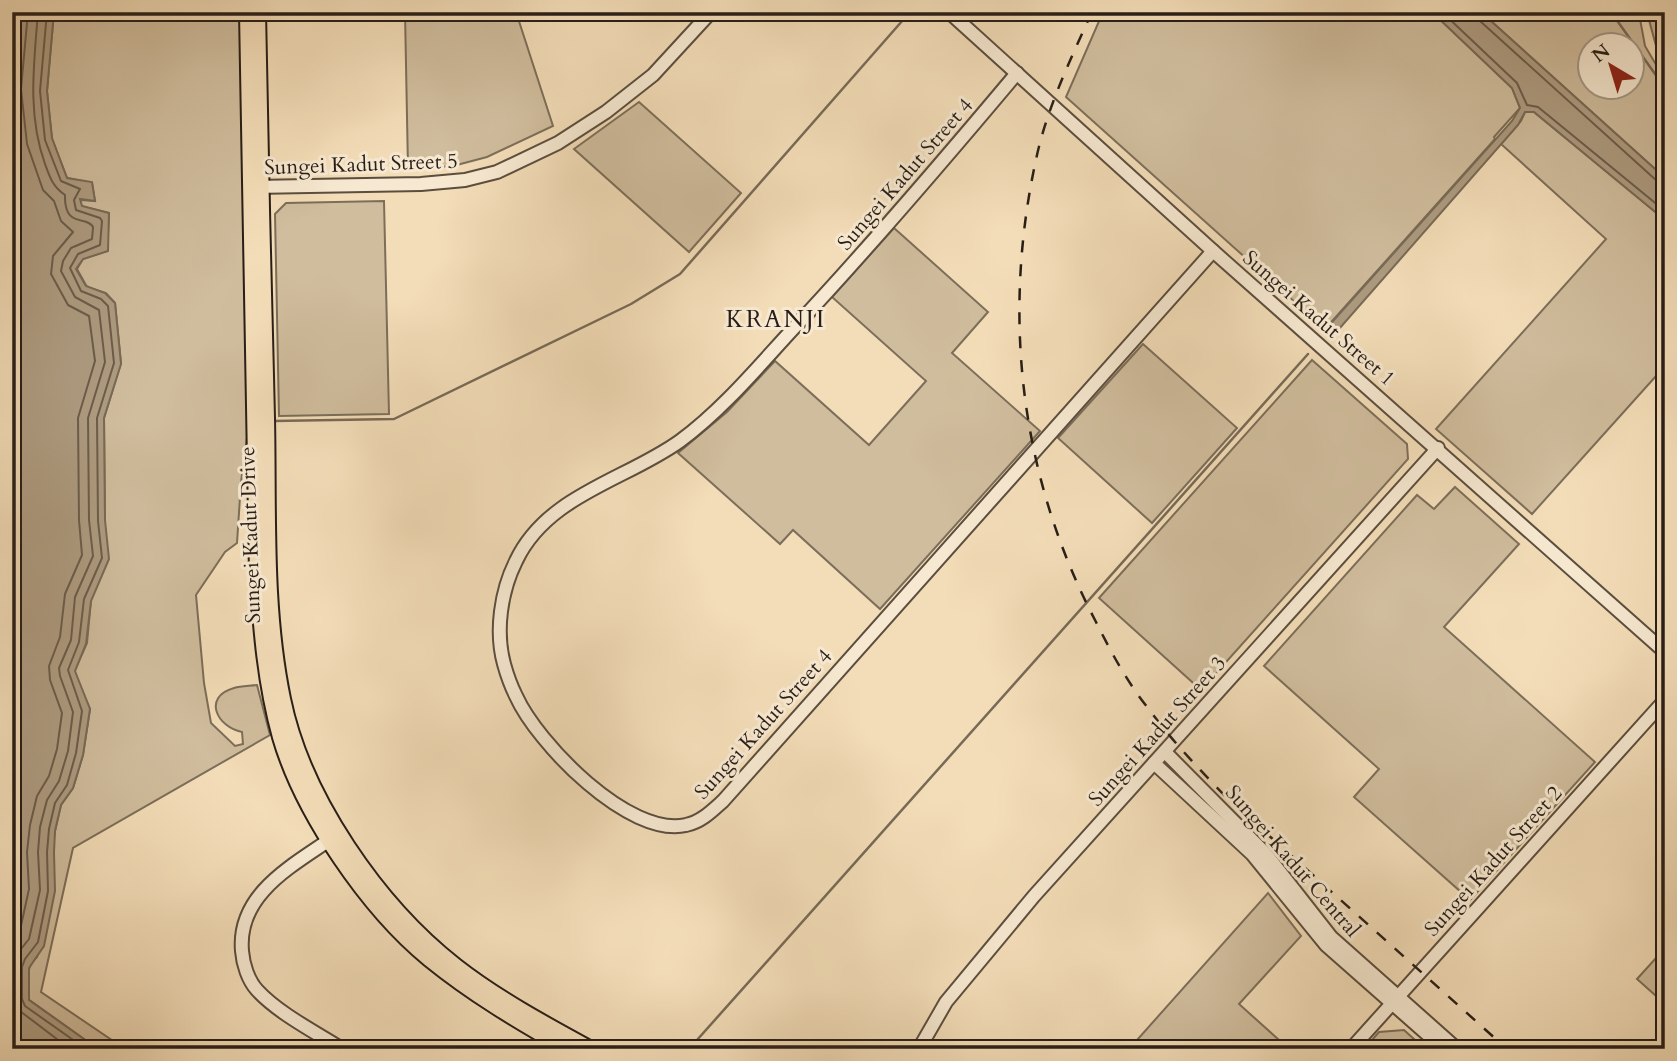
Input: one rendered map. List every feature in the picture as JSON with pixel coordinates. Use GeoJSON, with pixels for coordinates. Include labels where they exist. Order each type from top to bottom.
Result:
{"type":"FeatureCollection","features":[{"type":"Feature","properties":{"kind":"main road","name":"Sungei Kadut Drive"},"geometry":{"type":"LineString","coordinates":[[247,12],[269,594],[283,700],[304,765],[333,837],[396,928],[428,958],[498,1009],[567,1049]]}},
{"type":"Feature","properties":{"kind":"main road","name":"Sungei Kadut Drive"},"geometry":{"type":"LineString","coordinates":[[255,187],[258,12]]}},
{"type":"Feature","properties":{"kind":"main road","name":"Sungei Kadut Drive"},"geometry":{"type":"LineString","coordinates":[[333,837],[417,932],[457,967],[551,1027],[591,1049]]}},
{"type":"Feature","properties":{"kind":"street","name":"Sungei Kadut Street 5"},"geometry":{"type":"LineString","coordinates":[[255,187],[421,184],[465,180],[497,172],[558,143],[606,112],[653,75],[711,12]]}},
{"type":"Feature","properties":{"kind":"street","name":"Sungei Kadut Street 1"},"geometry":{"type":"LineString","coordinates":[[949,12],[1213,251],[1665,652]]}},
{"type":"Feature","properties":{"kind":"street","name":"Sungei Kadut Street 4"},"geometry":{"type":"LineString","coordinates":[[1017,73],[839,281],[726,401],[681,440],[645,463],[559,508],[537,529],[516,559],[504,593],[500,628],[503,662],[516,697],[539,732],[565,763],[598,793],[641,819],[673,827],[688,825],[705,817],[723,801],[1213,251]]}},
{"type":"Feature","properties":{"kind":"street","name":"Sungei Kadut Street 3"},"geometry":{"type":"LineString","coordinates":[[919,1049],[946,1002],[1034,896],[1438,448]]}},
{"type":"Feature","properties":{"kind":"street","name":"Sungei Kadut Street 2"},"geometry":{"type":"LineString","coordinates":[[1351,1049],[1665,699]]}},
{"type":"Feature","properties":{"kind":"street","name":"Sungei Kadut Central"},"geometry":{"type":"LineString","coordinates":[[1165,752],[1266,854],[1331,937],[1375,982],[1457,1049]]}},
{"type":"Feature","properties":{"kind":"street","name":"Sungei Kadut Central"},"geometry":{"type":"LineString","coordinates":[[1154,763],[1233,835],[1268,873],[1326,945],[1375,982]]}},
{"type":"Feature","properties":{"kind":"street"},"geometry":{"type":"LineString","coordinates":[[333,837],[261,891],[246,916],[241,946],[248,975],[255,988],[283,1011],[342,1049]]}},
{"type":"Feature","properties":{"kind":"street"},"geometry":{"type":"LineString","coordinates":[[1412,979],[1410,1013],[1394,1015],[1372,1025],[1377,999],[1375,982],[1412,979]]}},
{"type":"Feature","properties":{"kind":"street","name":"Sungei Kadut Central"},"geometry":{"type":"LineString","coordinates":[[1410,1013],[1444,1049]]}},
{"type":"Feature","properties":{"kind":"shaded area"},"geometry":{"type":"Polygon","coordinates":[[[54,12],[242,12],[255,378],[241,482],[237,543],[225,552],[196,595],[204,683],[211,723],[235,746],[243,744],[242,732],[233,729],[220,718],[216,705],[224,692],[237,687],[257,685],[270,735],[73,848],[41,992],[125,1049],[98,1049],[28,999],[29,971],[37,957],[55,831],[61,805],[73,788],[83,755],[90,709],[74,672],[87,643],[91,600],[105,521],[104,418],[121,363],[115,303],[106,293],[87,287],[77,269],[83,259],[107,251],[109,213],[81,206],[80,200],[95,201],[92,183],[67,178],[52,139],[47,91],[54,12]]]}},
{"type":"Feature","properties":{"kind":"shaded area"},"geometry":{"type":"Polygon","coordinates":[[[405,12],[516,12],[553,126],[487,157],[453,166],[408,169],[405,12]]]}},
{"type":"Feature","properties":{"kind":"shaded area"},"geometry":{"type":"Polygon","coordinates":[[[1103,12],[1432,12],[1512,88],[1520,108],[1325,329],[1066,97],[1103,12]]]}},
{"type":"Feature","properties":{"kind":"shaded area"},"geometry":{"type":"Polygon","coordinates":[[[1481,12],[1665,12],[1665,63],[1658,53],[1649,20],[1640,19],[1642,32],[1576,32],[1576,98],[1481,12]]]}},
{"type":"Feature","properties":{"kind":"shaded area"},"geometry":{"type":"Polygon","coordinates":[[[1646,48],[1665,80],[1665,178],[1581,102],[1646,102],[1646,48]]]}},
{"type":"Feature","properties":{"kind":"shaded area"},"geometry":{"type":"Polygon","coordinates":[[[639,102],[741,193],[689,252],[574,149],[639,102]]]}},
{"type":"Feature","properties":{"kind":"shaded area"},"geometry":{"type":"Polygon","coordinates":[[[1525,112],[1534,112],[1665,220],[1665,366],[1532,514],[1436,429],[1606,239],[1501,144],[1521,121],[1525,112]]]}},
{"type":"Feature","properties":{"kind":"shaded area"},"geometry":{"type":"Polygon","coordinates":[[[384,201],[389,414],[279,416],[275,214],[286,203],[384,201]]]}},
{"type":"Feature","properties":{"kind":"shaded area"},"geometry":{"type":"Polygon","coordinates":[[[894,228],[988,312],[952,353],[1040,431],[880,609],[793,530],[780,544],[678,453],[727,412],[775,361],[869,445],[926,381],[832,297],[894,228]]]}},
{"type":"Feature","properties":{"kind":"shaded area"},"geometry":{"type":"Polygon","coordinates":[[[1143,344],[1237,428],[1152,523],[1058,438],[1143,344]]]}},
{"type":"Feature","properties":{"kind":"shaded area"},"geometry":{"type":"Polygon","coordinates":[[[1312,360],[1407,444],[1408,459],[1201,690],[1099,598],[1312,360]]]}},
{"type":"Feature","properties":{"kind":"shaded area"},"geometry":{"type":"Polygon","coordinates":[[[1455,487],[1519,544],[1444,627],[1595,762],[1470,900],[1354,797],[1379,769],[1264,666],[1417,495],[1434,509],[1455,487]]]}},
{"type":"Feature","properties":{"kind":"shaded area"},"geometry":{"type":"Polygon","coordinates":[[[1268,893],[1301,936],[1239,1004],[1289,1049],[1129,1049],[1268,893]]]}},
{"type":"Feature","properties":{"kind":"shaded area"},"geometry":{"type":"Polygon","coordinates":[[[1665,948],[1665,1004],[1637,979],[1665,948]]]}},
{"type":"Feature","properties":{"kind":"shaded area"},"geometry":{"type":"Polygon","coordinates":[[[1404,1030],[1425,1049],[1364,1049],[1379,1032],[1404,1030]]]}},
{"type":"Feature","properties":{"kind":"water"},"geometry":{"type":"Polygon","coordinates":[[[12,12],[54,12],[47,91],[52,138],[67,178],[92,182],[95,201],[80,199],[82,206],[109,213],[108,251],[83,259],[76,269],[86,286],[105,293],[115,303],[121,364],[104,418],[105,520],[109,559],[91,601],[86,644],[75,671],[90,709],[83,755],[73,788],[61,805],[55,831],[55,891],[44,946],[29,968],[29,1000],[98,1049],[12,1049],[12,12]]]}},
{"type":"Feature","properties":{"kind":"water"},"geometry":{"type":"Polygon","coordinates":[[[1432,12],[1481,12],[1576,98],[1576,102],[1581,102],[1665,178],[1665,220],[1534,112],[1525,112],[1518,125],[1332,337],[1325,330],[1512,121],[1520,108],[1512,88],[1432,12]]]}},
{"type":"Feature","properties":{"kind":"waterway"},"geometry":{"type":"LineString","coordinates":[[274,421],[394,419],[631,304],[680,274],[910,12]]}},
{"type":"Feature","properties":{"kind":"waterway"},"geometry":{"type":"LineString","coordinates":[[1611,12],[1665,88]]}},
{"type":"Feature","properties":{"kind":"waterway"},"geometry":{"type":"LineString","coordinates":[[689,1049],[1308,354]]}},
{"type":"Feature","properties":{"kind":"railway"},"geometry":{"type":"LineString","coordinates":[[1092,12],[1047,118],[1026,215],[1020,275],[1024,394],[1034,453],[1070,567],[1126,677],[1186,755],[1228,799],[1507,1049]]}},
{"type":"Feature","properties":{"kind":"district","name":"KRANJI"},"geometry":{"type":"Point","coordinates":[776,319]}}]}
